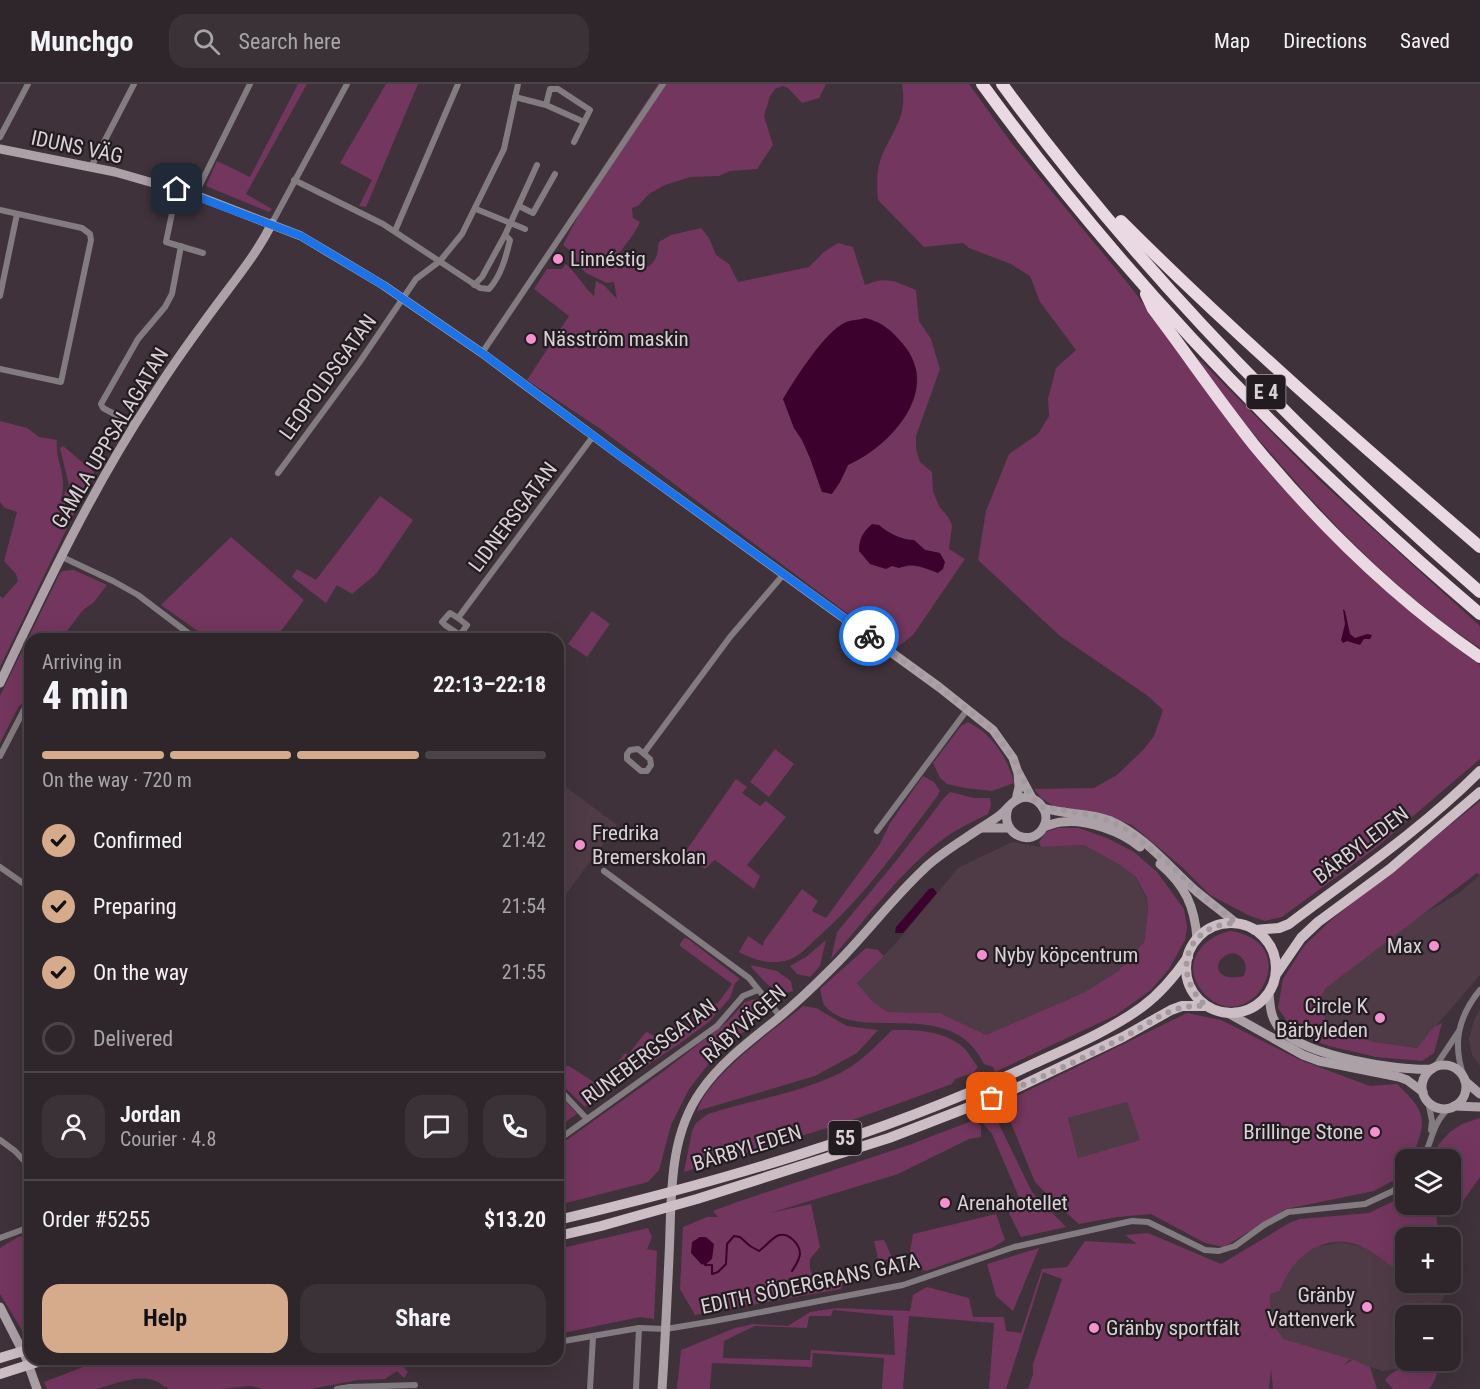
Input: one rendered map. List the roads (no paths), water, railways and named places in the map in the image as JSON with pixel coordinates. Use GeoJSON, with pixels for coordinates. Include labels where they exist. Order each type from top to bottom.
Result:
{"type":"FeatureCollection","features":[{"type":"Feature","properties":{"kind":"highway","name":"E 4"},"geometry":{"type":"LineString","coordinates":[[982,84],[1138,280],[1211,359],[1300,450],[1413,556],[1480,614]]}},
{"type":"Feature","properties":{"kind":"highway","name":"E 4"},"geometry":{"type":"LineString","coordinates":[[1002,84],[1153,270],[1272,398],[1365,489],[1480,592]]}},
{"type":"Feature","properties":{"kind":"highway"},"geometry":{"type":"LineString","coordinates":[[1072,173],[1178,278],[1254,348],[1480,547]]}},
{"type":"Feature","properties":{"kind":"highway"},"geometry":{"type":"LineString","coordinates":[[1138,280],[1153,309],[1253,443],[1326,527],[1396,593],[1445,633],[1480,657]]}},
{"type":"Feature","properties":{"kind":"main road","name":"IDUNS VÄG"},"geometry":{"type":"LineString","coordinates":[[0,149],[91,167],[177,189],[272,223],[336,256],[402,298],[482,353],[993,730],[1013,758],[1018,773],[1019,787],[1016,800]]}},
{"type":"Feature","properties":{"kind":"main road","name":"GAMLA UPPSALAGATAN"},"geometry":{"type":"LineString","coordinates":[[0,683],[60,556],[135,425],[182,351],[233,283],[272,223]]}},
{"type":"Feature","properties":{"kind":"main road","name":"BÄRBYLEDEN"},"geometry":{"type":"LineString","coordinates":[[1255,930],[1279,928],[1289,924],[1381,857],[1446,803],[1480,771]]}},
{"type":"Feature","properties":{"kind":"main road"},"geometry":{"type":"LineString","coordinates":[[1018,773],[1032,798],[1043,807],[1091,815],[1128,830],[1236,923],[1255,930],[1265,938],[1276,960],[1276,973],[1269,993],[1270,1007],[1277,1026],[1296,1041],[1323,1051],[1380,1065],[1417,1070],[1444,1065],[1452,1066],[1480,1094]]}},
{"type":"Feature","properties":{"kind":"main road","name":"BÄRBYLEDEN"},"geometry":{"type":"LineString","coordinates":[[1276,973],[1301,938],[1318,922],[1398,862],[1480,792]]}},
{"type":"Feature","properties":{"kind":"main road"},"geometry":{"type":"LineString","coordinates":[[1032,798],[1016,800],[1008,808],[1006,822],[1009,828],[1020,837],[1029,837],[1036,835],[1044,827],[1061,822],[1081,822],[1105,829],[1136,843],[1167,870],[1185,894],[1192,906],[1197,939]]}},
{"type":"Feature","properties":{"kind":"main road"},"geometry":{"type":"LineString","coordinates":[[1043,807],[1046,820],[1044,827]]}},
{"type":"Feature","properties":{"kind":"main road","name":"RÅBYVÄGEN"},"geometry":{"type":"LineString","coordinates":[[662,1389],[662,1328],[675,1157],[684,1123],[701,1091],[727,1060],[780,1017],[859,940],[923,870],[1008,808]]}},
{"type":"Feature","properties":{"kind":"main road"},"geometry":{"type":"LineString","coordinates":[[982,828],[1009,828]]}},
{"type":"Feature","properties":{"kind":"main road"},"geometry":{"type":"LineString","coordinates":[[1236,923],[1214,926],[1197,939],[1188,957],[1186,970],[1189,984],[1206,1006],[1228,1013],[1303,1055],[1319,1061],[1407,1080],[1423,1092],[1428,1101],[1436,1107],[1480,1107]]}},
{"type":"Feature","properties":{"kind":"main road","name":"BÄRBYLEDEN"},"geometry":{"type":"LineString","coordinates":[[564,1218],[695,1185],[791,1156],[884,1124],[1006,1077],[1143,1007],[1162,990],[1188,957]]}},
{"type":"Feature","properties":{"kind":"main road"},"geometry":{"type":"LineString","coordinates":[[1228,1013],[1252,1009],[1269,993]]}},
{"type":"Feature","properties":{"kind":"main road","name":"BÄRBYLEDEN"},"geometry":{"type":"LineString","coordinates":[[564,1234],[698,1199],[889,1138],[1008,1092],[1124,1038],[1182,1006],[1206,1006]]}},
{"type":"Feature","properties":{"kind":"main road"},"geometry":{"type":"LineString","coordinates":[[1423,1092],[1424,1079],[1434,1068]]}},
{"type":"Feature","properties":{"kind":"main road"},"geometry":{"type":"LineString","coordinates":[[1452,1107],[1463,1098],[1466,1087],[1464,1079]]}},
{"type":"Feature","properties":{"kind":"main road"},"geometry":{"type":"LineString","coordinates":[[0,1307],[24,1358]]}},
{"type":"Feature","properties":{"kind":"main road"},"geometry":{"type":"LineString","coordinates":[[0,1358],[24,1351]]}},
{"type":"Feature","properties":{"kind":"main road"},"geometry":{"type":"LineString","coordinates":[[27,1365],[37,1389]]}},
{"type":"Feature","properties":{"kind":"main road"},"geometry":{"type":"LineString","coordinates":[[0,1374],[28,1365]]}},
{"type":"Feature","properties":{"kind":"street"},"geometry":{"type":"LineString","coordinates":[[0,137],[28,84]]}},
{"type":"Feature","properties":{"kind":"street"},"geometry":{"type":"LineString","coordinates":[[91,167],[134,84]]}},
{"type":"Feature","properties":{"kind":"street"},"geometry":{"type":"LineString","coordinates":[[272,223],[347,84]]}},
{"type":"Feature","properties":{"kind":"street"},"geometry":{"type":"LineString","coordinates":[[395,231],[458,84]]}},
{"type":"Feature","properties":{"kind":"street","name":"LEOPOLDSGATAN"},"geometry":{"type":"LineString","coordinates":[[278,473],[359,363],[416,279],[440,261],[462,234],[504,149],[518,84]]}},
{"type":"Feature","properties":{"kind":"street"},"geometry":{"type":"LineString","coordinates":[[482,353],[663,84]]}},
{"type":"Feature","properties":{"kind":"street"},"geometry":{"type":"LineString","coordinates":[[195,195],[248,85]]}},
{"type":"Feature","properties":{"kind":"street"},"geometry":{"type":"LineString","coordinates":[[546,105],[550,89],[558,89],[590,110],[574,142]]}},
{"type":"Feature","properties":{"kind":"street"},"geometry":{"type":"LineString","coordinates":[[515,97],[546,105],[584,122]]}},
{"type":"Feature","properties":{"kind":"street"},"geometry":{"type":"LineString","coordinates":[[474,285],[482,277],[505,236],[537,165]]}},
{"type":"Feature","properties":{"kind":"street"},"geometry":{"type":"LineString","coordinates":[[519,206],[534,213],[555,174]]}},
{"type":"Feature","properties":{"kind":"street"},"geometry":{"type":"LineString","coordinates":[[294,180],[366,214],[480,288],[489,289],[494,283],[505,260],[510,240],[505,236]]}},
{"type":"Feature","properties":{"kind":"street"},"geometry":{"type":"LineString","coordinates":[[177,189],[166,242],[203,253]]}},
{"type":"Feature","properties":{"kind":"street"},"geometry":{"type":"LineString","coordinates":[[476,209],[525,230]]}},
{"type":"Feature","properties":{"kind":"street"},"geometry":{"type":"LineString","coordinates":[[0,210],[82,228],[90,234],[61,382],[0,369]]}},
{"type":"Feature","properties":{"kind":"street"},"geometry":{"type":"LineString","coordinates":[[0,296],[17,214]]}},
{"type":"Feature","properties":{"kind":"street"},"geometry":{"type":"LineString","coordinates":[[135,425],[103,408],[101,404],[138,339],[172,294],[181,246]]}},
{"type":"Feature","properties":{"kind":"street","name":"LIDNERSGATAN"},"geometry":{"type":"LineString","coordinates":[[458,618],[594,435]]}},
{"type":"Feature","properties":{"kind":"street"},"geometry":{"type":"LineString","coordinates":[[60,556],[138,595],[188,633]]}},
{"type":"Feature","properties":{"kind":"street"},"geometry":{"type":"LineString","coordinates":[[644,753],[730,637],[783,575]]}},
{"type":"Feature","properties":{"kind":"street"},"geometry":{"type":"LineString","coordinates":[[0,756],[24,710]]}},
{"type":"Feature","properties":{"kind":"street"},"geometry":{"type":"LineString","coordinates":[[877,831],[967,710]]}},
{"type":"Feature","properties":{"kind":"street"},"geometry":{"type":"LineString","coordinates":[[0,867],[24,884]]}},
{"type":"Feature","properties":{"kind":"street"},"geometry":{"type":"LineString","coordinates":[[604,871],[749,978],[780,1017]]}},
{"type":"Feature","properties":{"kind":"street","name":"RUNEBERGSGATAN"},"geometry":{"type":"LineString","coordinates":[[564,1136],[717,1026],[743,996],[758,990]]}},
{"type":"Feature","properties":{"kind":"street"},"geometry":{"type":"LineString","coordinates":[[1464,1079],[1458,1062],[1459,1031],[1469,1004],[1480,990]]}},
{"type":"Feature","properties":{"kind":"street"},"geometry":{"type":"LineString","coordinates":[[1434,1068],[1459,1031]]}},
{"type":"Feature","properties":{"kind":"street"},"geometry":{"type":"LineString","coordinates":[[564,1094],[587,1119]]}},
{"type":"Feature","properties":{"kind":"street"},"geometry":{"type":"LineString","coordinates":[[1428,1101],[1432,1121],[1431,1139]]}},
{"type":"Feature","properties":{"kind":"street"},"geometry":{"type":"LineString","coordinates":[[1428,1149],[1437,1122],[1452,1107]]}},
{"type":"Feature","properties":{"kind":"street"},"geometry":{"type":"LineString","coordinates":[[0,1140],[24,1161]]}},
{"type":"Feature","properties":{"kind":"street","name":"EDITH SÖDERGRANS GATA"},"geometry":{"type":"LineString","coordinates":[[564,1341],[639,1328],[662,1328],[714,1321],[903,1285],[1014,1247],[1132,1221],[1148,1222],[1205,1250],[1226,1250],[1288,1212],[1365,1204],[1395,1189]]}},
{"type":"Feature","properties":{"kind":"street"},"geometry":{"type":"LineString","coordinates":[[0,1240],[24,1229]]}},
{"type":"Feature","properties":{"kind":"street"},"geometry":{"type":"LineString","coordinates":[[636,1389],[639,1328]]}},
{"type":"Feature","properties":{"kind":"street"},"geometry":{"type":"LineString","coordinates":[[590,1389],[593,1336]]}},
{"type":"Feature","properties":{"kind":"street"},"geometry":{"type":"LineString","coordinates":[[337,1389],[415,1384]]}},
{"type":"Feature","properties":{"kind":"waterway"},"geometry":{"type":"LineString","coordinates":[[705,1265],[712,1265],[712,1274],[718,1272],[726,1264],[727,1244],[734,1236],[740,1237],[759,1251],[775,1237],[785,1235],[793,1239],[800,1254],[792,1271]]}},
{"type":"Feature","properties":{"kind":"place","name":"Linnéstig"},"geometry":{"type":"Point","coordinates":[558,259]}},
{"type":"Feature","properties":{"kind":"place","name":"Näsström maskin"},"geometry":{"type":"Point","coordinates":[531,339]}},
{"type":"Feature","properties":{"kind":"place","name":"Fredrika Bremerskolan"},"geometry":{"type":"Point","coordinates":[580,845]}},
{"type":"Feature","properties":{"kind":"place","name":"Max"},"geometry":{"type":"Point","coordinates":[1434,946]}},
{"type":"Feature","properties":{"kind":"place","name":"Nyby köpcentrum"},"geometry":{"type":"Point","coordinates":[982,955]}},
{"type":"Feature","properties":{"kind":"place","name":"Circle K Bärbyleden"},"geometry":{"type":"Point","coordinates":[1380,1018]}},
{"type":"Feature","properties":{"kind":"place","name":"Brillinge Stone"},"geometry":{"type":"Point","coordinates":[1375,1132]}},
{"type":"Feature","properties":{"kind":"place","name":"Arenahotellet"},"geometry":{"type":"Point","coordinates":[945,1203]}},
{"type":"Feature","properties":{"kind":"place","name":"Gränby Vattenverk"},"geometry":{"type":"Point","coordinates":[1367,1307]}},
{"type":"Feature","properties":{"kind":"place","name":"Gränby sportfält"},"geometry":{"type":"Point","coordinates":[1094,1328]}}]}
